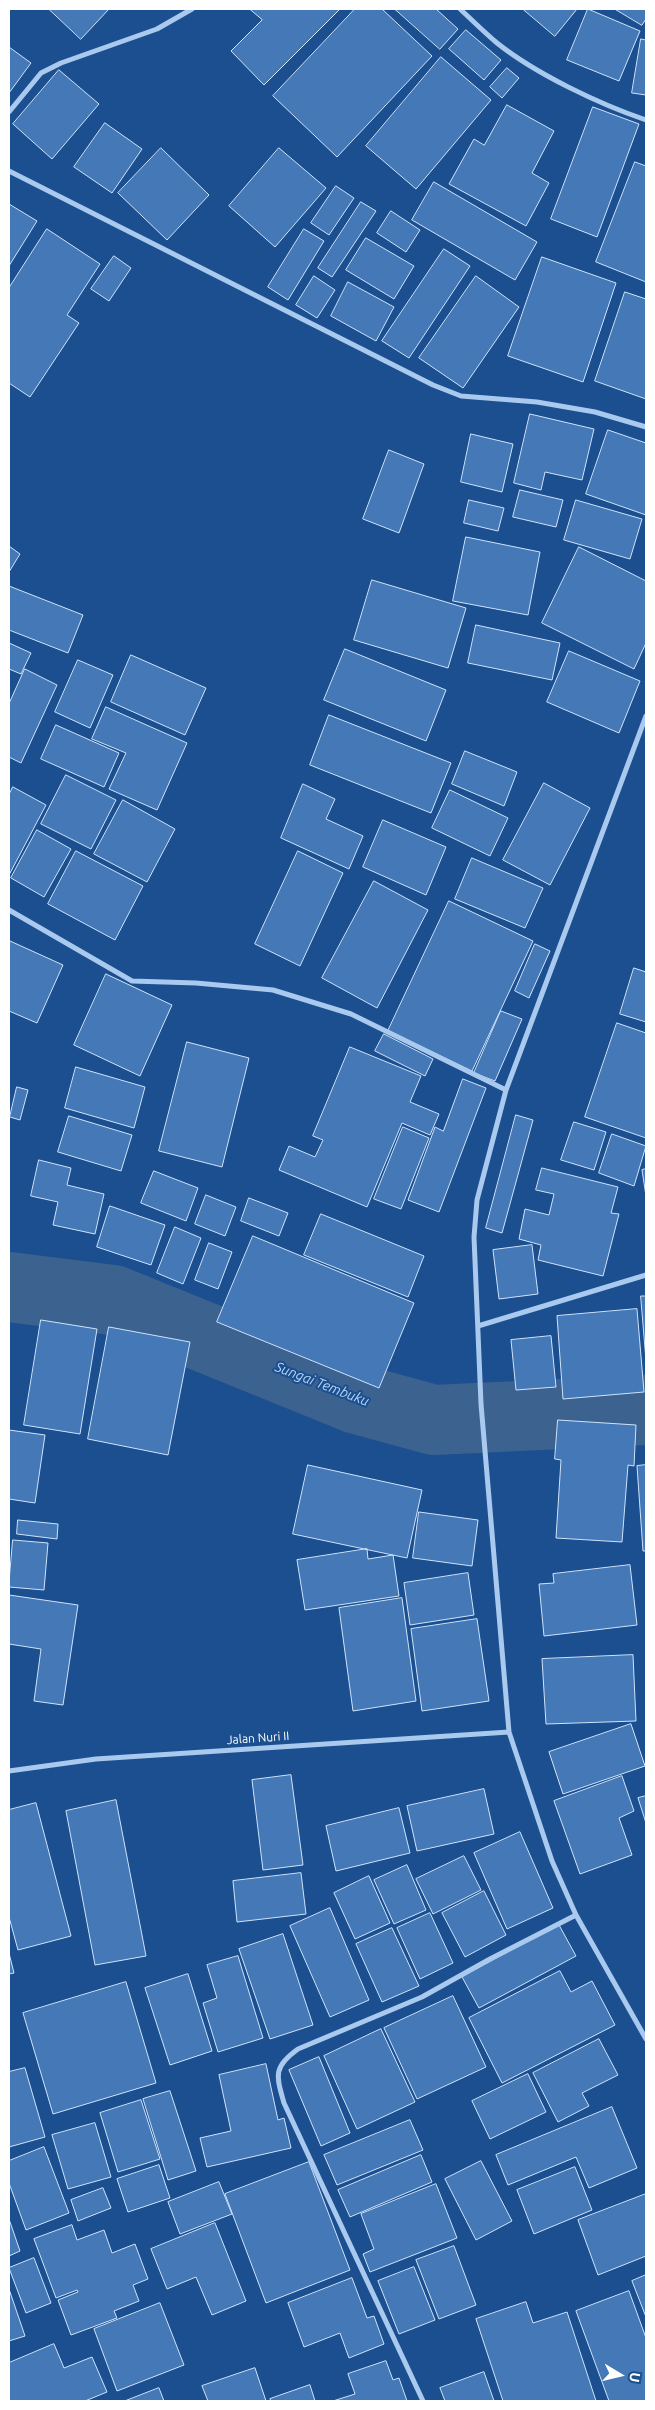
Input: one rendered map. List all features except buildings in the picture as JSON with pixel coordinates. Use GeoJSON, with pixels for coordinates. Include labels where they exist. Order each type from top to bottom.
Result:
{"type":"FeatureCollection","features":[{"type":"Feature","properties":{"kind":"street"},"geometry":{"type":"LineString","coordinates":[[9,112],[41,73],[61,63],[157,29],[192,9]]}},
{"type":"Feature","properties":{"kind":"street"},"geometry":{"type":"LineString","coordinates":[[460,9],[498,43],[546,74],[618,111],[646,120]]}},
{"type":"Feature","properties":{"kind":"street"},"geometry":{"type":"LineString","coordinates":[[9,171],[433,385],[461,396],[537,402],[595,412],[646,427]]}},
{"type":"Feature","properties":{"kind":"street"},"geometry":{"type":"LineString","coordinates":[[646,716],[506,1090],[476,1200],[474,1237],[481,1404],[485,1432],[509,1732],[552,1861],[576,1915],[646,2039]]}},
{"type":"Feature","properties":{"kind":"street"},"geometry":{"type":"LineString","coordinates":[[9,910],[132,981],[196,983],[273,990],[351,1014],[506,1090]]}},
{"type":"Feature","properties":{"kind":"street"},"geometry":{"type":"LineString","coordinates":[[478,1326],[646,1275]]}},
{"type":"Feature","properties":{"kind":"street","name":"Jalan Nuri II"},"geometry":{"type":"LineString","coordinates":[[9,1771],[96,1759],[509,1732]]}},
{"type":"Feature","properties":{"kind":"street"},"geometry":{"type":"LineString","coordinates":[[423,2401],[284,2103],[279,2084],[278,2069],[284,2059],[298,2049],[422,1997],[490,1959],[576,1915]]}},
{"type":"Feature","properties":{"kind":"waterway","name":"Sungai Tembuku"},"geometry":{"type":"LineString","coordinates":[[9,1287],[113,1300],[357,1399],[434,1420],[646,1410]]}}]}
